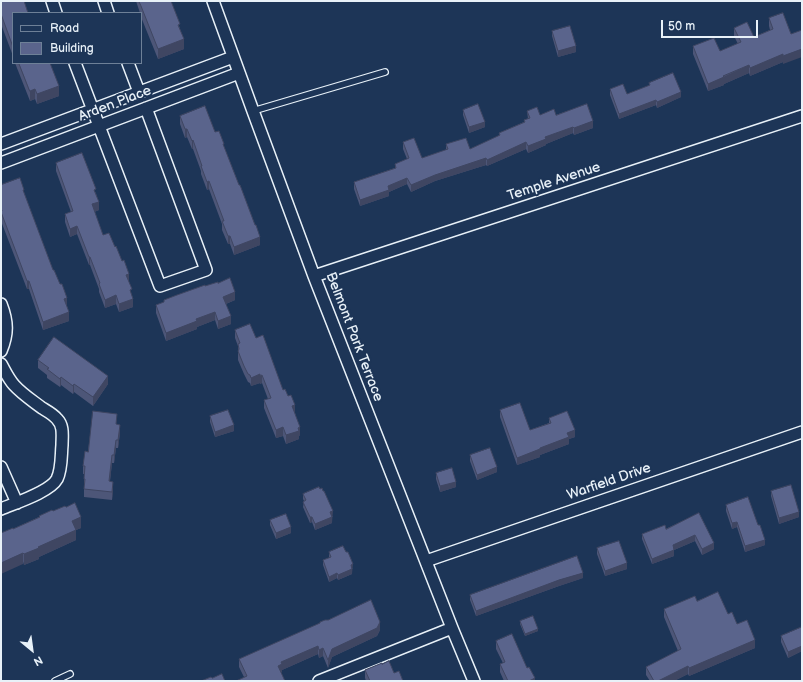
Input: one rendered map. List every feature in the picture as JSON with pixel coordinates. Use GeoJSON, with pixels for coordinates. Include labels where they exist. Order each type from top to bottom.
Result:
{"type":"FeatureCollection","features":[{"type":"Feature","properties":{"kind":"street"},"geometry":{"type":"LineString","coordinates":[[52,1],[56,12]]}},
{"type":"Feature","properties":{"kind":"street"},"geometry":{"type":"LineString","coordinates":[[104,1],[108,12]]}},
{"type":"Feature","properties":{"kind":"street","name":"Belmont Park Terrace"},"geometry":{"type":"LineString","coordinates":[[213,1],[314,276],[474,681]]}},
{"type":"Feature","properties":{"kind":"street","name":"Arden Place"},"geometry":{"type":"LineString","coordinates":[[1,144],[233,57]]}},
{"type":"Feature","properties":{"kind":"street"},"geometry":{"type":"LineString","coordinates":[[75,64],[160,286],[206,270],[146,108]]}},
{"type":"Feature","properties":{"kind":"street"},"geometry":{"type":"LineString","coordinates":[[128,64],[139,92]]}},
{"type":"Feature","properties":{"kind":"street","name":"Arden Place"},"geometry":{"type":"LineString","coordinates":[[1,163],[239,73]]}},
{"type":"Feature","properties":{"kind":"street","name":"Temple Avenue"},"geometry":{"type":"LineString","coordinates":[[314,276],[802,116]]}},
{"type":"Feature","properties":{"kind":"street"},"geometry":{"type":"LineString","coordinates":[[1,304],[7,327],[1,351]]}},
{"type":"Feature","properties":{"kind":"street"},"geometry":{"type":"LineString","coordinates":[[1,364],[13,384],[57,419],[62,428],[60,471],[53,484],[48,488],[17,503],[1,509]]}},
{"type":"Feature","properties":{"kind":"street","name":"Warfield Drive"},"geometry":{"type":"LineString","coordinates":[[426,561],[802,432]]}},
{"type":"Feature","properties":{"kind":"street"},"geometry":{"type":"LineString","coordinates":[[1,467],[17,503]]}},
{"type":"Feature","properties":{"kind":"street"},"geometry":{"type":"LineString","coordinates":[[319,681],[452,628]]}},
{"type":"Feature","properties":{"kind":"lane"},"geometry":{"type":"LineString","coordinates":[[253,111],[385,72]]}},
{"type":"Feature","properties":{"kind":"lane"},"geometry":{"type":"LineString","coordinates":[[55,681],[70,674]]}},
{"type":"Feature","properties":{"kind":"building"},"geometry":{"type":"Polygon","coordinates":[[[1,1],[24,1],[28,12],[12,12],[12,44],[1,14],[1,1]]]}},
{"type":"Feature","properties":{"kind":"building"},"geometry":{"type":"Polygon","coordinates":[[[139,1],[171,1],[184,39],[158,49],[139,1]]]}},
{"type":"Feature","properties":{"kind":"building"},"geometry":{"type":"Polygon","coordinates":[[[783,13],[791,34],[802,30],[802,49],[783,56],[783,54],[750,68],[749,65],[708,84],[693,46],[714,38],[720,51],[741,42],[734,28],[747,22],[754,37],[773,29],[769,18],[783,13]]]}},
{"type":"Feature","properties":{"kind":"building"},"geometry":{"type":"Polygon","coordinates":[[[570,26],[576,46],[558,51],[552,31],[570,26]]]}},
{"type":"Feature","properties":{"kind":"building"},"geometry":{"type":"Polygon","coordinates":[[[19,64],[50,64],[59,86],[37,94],[35,89],[30,91],[19,64]]]}},
{"type":"Feature","properties":{"kind":"building"},"geometry":{"type":"Polygon","coordinates":[[[673,73],[681,92],[657,102],[656,100],[619,114],[610,89],[623,84],[627,94],[650,85],[649,83],[673,73]]]}},
{"type":"Feature","properties":{"kind":"building"},"geometry":{"type":"Polygon","coordinates":[[[478,104],[485,122],[469,127],[463,110],[478,104]]]}},
{"type":"Feature","properties":{"kind":"building"},"geometry":{"type":"Polygon","coordinates":[[[587,104],[593,121],[545,137],[546,139],[528,146],[526,142],[487,160],[486,158],[435,175],[411,185],[407,178],[388,186],[389,190],[360,200],[354,182],[396,168],[395,164],[409,158],[403,142],[414,138],[422,158],[448,149],[446,144],[466,138],[470,149],[500,135],[499,133],[525,122],[524,120],[530,118],[527,111],[537,107],[540,115],[554,109],[556,115],[587,104]]]}},
{"type":"Feature","properties":{"kind":"building"},"geometry":{"type":"Polygon","coordinates":[[[205,106],[215,132],[219,131],[260,237],[234,247],[222,221],[224,221],[209,181],[207,182],[193,140],[192,141],[187,129],[185,129],[180,116],[205,106]]]}},
{"type":"Feature","properties":{"kind":"building"},"geometry":{"type":"Polygon","coordinates":[[[82,153],[96,189],[94,190],[99,202],[92,204],[103,235],[109,233],[122,261],[124,260],[129,274],[126,275],[132,289],[130,290],[133,299],[119,304],[116,295],[105,300],[99,284],[100,283],[77,226],[70,229],[65,214],[73,211],[56,163],[82,153]]]}},
{"type":"Feature","properties":{"kind":"building"},"geometry":{"type":"Polygon","coordinates":[[[20,178],[23,190],[53,270],[60,284],[62,284],[67,298],[64,299],[69,312],[43,322],[29,281],[27,281],[1,212],[1,185],[20,178]]]}},
{"type":"Feature","properties":{"kind":"building"},"geometry":{"type":"Polygon","coordinates":[[[230,278],[235,292],[223,297],[231,316],[218,321],[215,312],[166,333],[156,305],[177,295],[230,278]]]}},
{"type":"Feature","properties":{"kind":"building"},"geometry":{"type":"Polygon","coordinates":[[[250,324],[256,338],[263,335],[283,390],[285,389],[288,396],[291,395],[295,405],[292,406],[300,427],[298,428],[299,431],[286,435],[283,427],[276,430],[264,400],[271,398],[262,375],[260,376],[260,374],[251,378],[244,366],[238,351],[238,344],[240,343],[235,330],[250,324]]]}},
{"type":"Feature","properties":{"kind":"building"},"geometry":{"type":"Polygon","coordinates":[[[54,337],[108,376],[93,397],[74,384],[73,386],[61,377],[60,379],[38,360],[54,337]]]}},
{"type":"Feature","properties":{"kind":"building"},"geometry":{"type":"Polygon","coordinates":[[[520,403],[530,430],[551,423],[549,418],[567,411],[575,430],[567,433],[569,437],[517,458],[500,410],[520,403]]]}},
{"type":"Feature","properties":{"kind":"building"},"geometry":{"type":"Polygon","coordinates":[[[228,410],[234,425],[215,432],[210,416],[228,410]]]}},
{"type":"Feature","properties":{"kind":"building"},"geometry":{"type":"Polygon","coordinates":[[[93,411],[117,414],[116,424],[120,425],[114,455],[112,455],[109,481],[113,482],[112,492],[84,489],[85,466],[83,466],[85,451],[88,452],[93,411]]]}},
{"type":"Feature","properties":{"kind":"building"},"geometry":{"type":"Polygon","coordinates":[[[490,448],[497,467],[477,475],[470,455],[490,448]]]}},
{"type":"Feature","properties":{"kind":"building"},"geometry":{"type":"Polygon","coordinates":[[[452,468],[456,482],[440,486],[436,473],[452,468]]]}},
{"type":"Feature","properties":{"kind":"building"},"geometry":{"type":"Polygon","coordinates":[[[791,485],[799,512],[779,518],[771,491],[791,485]]]}},
{"type":"Feature","properties":{"kind":"building"},"geometry":{"type":"Polygon","coordinates":[[[319,487],[324,491],[333,511],[330,512],[332,517],[315,524],[303,502],[306,500],[303,494],[319,487]]]}},
{"type":"Feature","properties":{"kind":"building"},"geometry":{"type":"Polygon","coordinates":[[[748,497],[765,540],[745,546],[737,522],[732,523],[726,505],[748,497]]]}},
{"type":"Feature","properties":{"kind":"building"},"geometry":{"type":"Polygon","coordinates":[[[75,503],[81,517],[72,521],[76,530],[38,547],[39,548],[24,554],[23,553],[1,563],[1,533],[40,517],[39,516],[52,510],[53,511],[75,503]]]}},
{"type":"Feature","properties":{"kind":"building"},"geometry":{"type":"Polygon","coordinates":[[[699,513],[714,543],[702,549],[695,535],[673,545],[674,550],[652,559],[642,534],[665,525],[666,529],[699,513]]]}},
{"type":"Feature","properties":{"kind":"building"},"geometry":{"type":"Polygon","coordinates":[[[286,514],[291,527],[276,533],[270,520],[286,514]]]}},
{"type":"Feature","properties":{"kind":"building"},"geometry":{"type":"Polygon","coordinates":[[[619,541],[627,563],[605,571],[597,548],[619,541]]]}},
{"type":"Feature","properties":{"kind":"building"},"geometry":{"type":"Polygon","coordinates":[[[343,546],[346,552],[348,552],[353,564],[351,565],[352,569],[329,577],[323,560],[331,557],[329,552],[343,546]]]}},
{"type":"Feature","properties":{"kind":"building"},"geometry":{"type":"Polygon","coordinates":[[[577,556],[583,573],[559,580],[476,611],[470,595],[577,556]]]}},
{"type":"Feature","properties":{"kind":"building"},"geometry":{"type":"Polygon","coordinates":[[[718,592],[728,614],[732,612],[737,624],[747,620],[755,640],[689,668],[688,666],[658,681],[654,681],[646,667],[681,649],[664,609],[695,596],[697,601],[718,592]]]}},
{"type":"Feature","properties":{"kind":"building"},"geometry":{"type":"Polygon","coordinates":[[[371,600],[380,622],[377,628],[332,649],[328,660],[323,648],[319,650],[318,646],[281,662],[282,664],[278,666],[285,681],[236,681],[247,676],[239,659],[371,600]]]}},
{"type":"Feature","properties":{"kind":"building"},"geometry":{"type":"Polygon","coordinates":[[[533,616],[538,629],[525,634],[520,621],[533,616]]]}},
{"type":"Feature","properties":{"kind":"building"},"geometry":{"type":"Polygon","coordinates":[[[802,627],[802,646],[788,652],[781,636],[802,627]]]}},
{"type":"Feature","properties":{"kind":"building"},"geometry":{"type":"Polygon","coordinates":[[[512,634],[527,668],[529,667],[535,678],[529,681],[508,681],[500,664],[505,662],[496,641],[512,634]]]}},
{"type":"Feature","properties":{"kind":"building"},"geometry":{"type":"Polygon","coordinates":[[[389,661],[394,673],[399,671],[403,681],[370,681],[365,670],[389,661]]]}},
{"type":"Feature","properties":{"kind":"building"},"geometry":{"type":"Polygon","coordinates":[[[222,674],[225,681],[201,681],[211,677],[212,678],[222,674]]]}}]}
